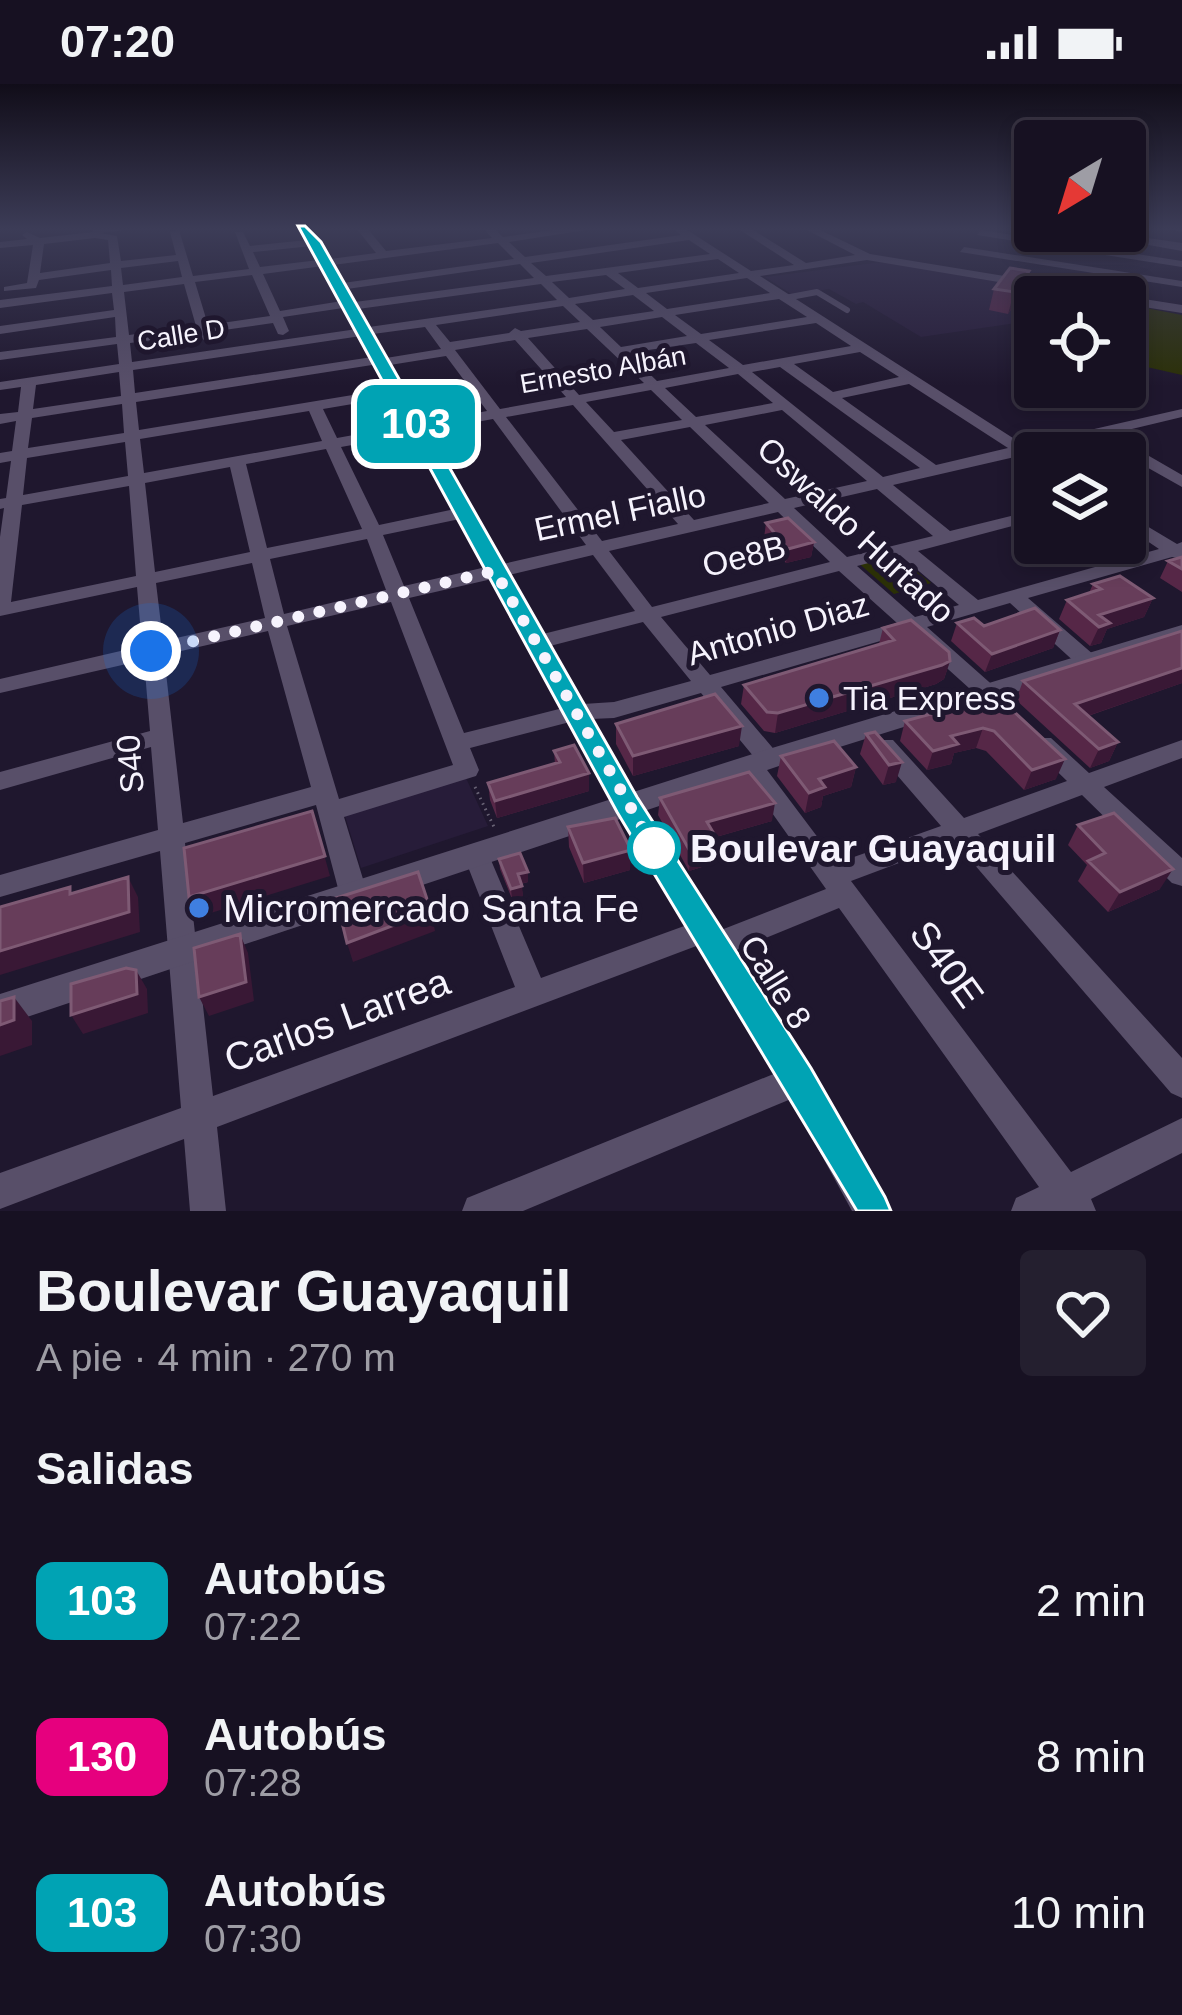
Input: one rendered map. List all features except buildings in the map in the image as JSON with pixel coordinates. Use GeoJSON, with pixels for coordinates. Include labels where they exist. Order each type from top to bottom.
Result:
{"type":"FeatureCollection","features":[{"type":"Feature","properties":{"kind":"street"},"geometry":{"type":"LineString","coordinates":[[0,290],[33,281],[117,284]]}},
{"type":"Feature","properties":{"kind":"street","name":"S40"},"geometry":{"type":"LineString","coordinates":[[117,281],[208,1211]]}},
{"type":"Feature","properties":{"kind":"street"},"geometry":{"type":"LineString","coordinates":[[0,304],[132,281]]}},
{"type":"Feature","properties":{"kind":"street"},"geometry":{"type":"LineString","coordinates":[[0,330],[132,281]]}},
{"type":"Feature","properties":{"kind":"street"},"geometry":{"type":"LineString","coordinates":[[190,281],[211,355]]}},
{"type":"Feature","properties":{"kind":"street"},"geometry":{"type":"LineString","coordinates":[[259,281],[287,343]]}},
{"type":"Feature","properties":{"kind":"street","name":"Calle 8"},"geometry":{"type":"LineString","coordinates":[[335,281],[627,804],[798,1081],[871,1211]]}},
{"type":"Feature","properties":{"kind":"street"},"geometry":{"type":"LineString","coordinates":[[0,356],[276,317],[429,281]]}},
{"type":"Feature","properties":{"kind":"street"},"geometry":{"type":"LineString","coordinates":[[345,299],[422,297],[542,281]]}},
{"type":"Feature","properties":{"kind":"street","name":"Oswaldo Hurtado"},"geometry":{"type":"LineString","coordinates":[[547,281],[844,565],[1182,875]]}},
{"type":"Feature","properties":{"kind":"street"},"geometry":{"type":"LineString","coordinates":[[621,281],[786,406],[946,537]]}},
{"type":"Feature","properties":{"kind":"street","name":"Calle D"},"geometry":{"type":"LineString","coordinates":[[0,386],[709,281]]}},
{"type":"Feature","properties":{"kind":"street"},"geometry":{"type":"LineString","coordinates":[[759,281],[1014,445]]}},
{"type":"Feature","properties":{"kind":"street","name":"S40E"},"geometry":{"type":"LineString","coordinates":[[422,297],[448,350],[493,414],[706,683],[840,885],[1072,1202]]}},
{"type":"Feature","properties":{"kind":"street"},"geometry":{"type":"LineString","coordinates":[[0,419],[783,297]]}},
{"type":"Feature","properties":{"kind":"street"},"geometry":{"type":"LineString","coordinates":[[1146,303],[1182,309]]}},
{"type":"Feature","properties":{"kind":"street"},"geometry":{"type":"LineString","coordinates":[[498,313],[692,527]]}},
{"type":"Feature","properties":{"kind":"street"},"geometry":{"type":"LineString","coordinates":[[619,351],[818,319]]}},
{"type":"Feature","properties":{"kind":"street","name":"Ernesto Albán"},"geometry":{"type":"LineString","coordinates":[[6,503],[860,348]]}},
{"type":"Feature","properties":{"kind":"street"},"geometry":{"type":"LineString","coordinates":[[782,362],[934,471]]}},
{"type":"Feature","properties":{"kind":"street"},"geometry":{"type":"LineString","coordinates":[[321,369],[339,401]]}},
{"type":"Feature","properties":{"kind":"street"},"geometry":{"type":"LineString","coordinates":[[828,397],[912,379]]}},
{"type":"Feature","properties":{"kind":"street"},"geometry":{"type":"LineString","coordinates":[[29,382],[24,416],[9,457],[0,609],[464,513]]}},
{"type":"Feature","properties":{"kind":"street"},"geometry":{"type":"LineString","coordinates":[[9,457],[396,392]]}},
{"type":"Feature","properties":{"kind":"street"},"geometry":{"type":"LineString","coordinates":[[0,886],[169,838],[467,770],[373,532],[314,406]]}},
{"type":"Feature","properties":{"kind":"street"},"geometry":{"type":"LineString","coordinates":[[613,436],[786,406]]}},
{"type":"Feature","properties":{"kind":"street","name":"Ermel Fiallo"},"geometry":{"type":"LineString","coordinates":[[1102,432],[1182,413]]}},
{"type":"Feature","properties":{"kind":"street"},"geometry":{"type":"LineString","coordinates":[[1159,418],[1182,431]]}},
{"type":"Feature","properties":{"kind":"street","name":"Ermel Fiallo"},"geometry":{"type":"LineString","coordinates":[[0,686],[934,471],[1014,458]]}},
{"type":"Feature","properties":{"kind":"street"},"geometry":{"type":"LineString","coordinates":[[237,461],[353,892]]}},
{"type":"Feature","properties":{"kind":"street"},"geometry":{"type":"LineString","coordinates":[[1146,461],[1182,482]]}},
{"type":"Feature","properties":{"kind":"street","name":"Oe8B"},"geometry":{"type":"LineString","coordinates":[[539,642],[1014,520]]}},
{"type":"Feature","properties":{"kind":"street"},"geometry":{"type":"LineString","coordinates":[[1146,531],[1180,551]]}},
{"type":"Feature","properties":{"kind":"street"},"geometry":{"type":"LineString","coordinates":[[903,548],[974,607]]}},
{"type":"Feature","properties":{"kind":"street","name":"Antonio Diaz"},"geometry":{"type":"LineString","coordinates":[[458,743],[579,712],[614,710],[1180,551]]}},
{"type":"Feature","properties":{"kind":"street"},"geometry":{"type":"LineString","coordinates":[[1012,595],[1086,660]]}},
{"type":"Feature","properties":{"kind":"street"},"geometry":{"type":"LineString","coordinates":[[0,1010],[760,762],[1086,660],[1178,638]]}},
{"type":"Feature","properties":{"kind":"street"},"geometry":{"type":"LineString","coordinates":[[869,729],[1182,1082]]}},
{"type":"Feature","properties":{"kind":"street"},"geometry":{"type":"LineString","coordinates":[[0,781],[161,736]]}},
{"type":"Feature","properties":{"kind":"street","name":"Carlos Larrea"},"geometry":{"type":"LineString","coordinates":[[0,1191],[533,994],[709,938],[962,829],[1182,749]]}},
{"type":"Feature","properties":{"kind":"street"},"geometry":{"type":"LineString","coordinates":[[489,849],[533,994]]}},
{"type":"Feature","properties":{"kind":"street"},"geometry":{"type":"LineString","coordinates":[[480,1211],[798,1081]]}},
{"type":"Feature","properties":{"kind":"street"},"geometry":{"type":"LineString","coordinates":[[1029,1211],[1072,1202],[1182,1135]]}},
{"type":"Feature","properties":{"kind":"lane"},"geometry":{"type":"LineString","coordinates":[[783,297],[817,292],[847,310]]}},
{"type":"Feature","properties":{"kind":"path"},"geometry":{"type":"LineString","coordinates":[[467,770],[489,849]]}},
{"type":"Feature","properties":{"kind":"shaded area"},"geometry":{"type":"Polygon","coordinates":[[[771,281],[1014,283],[1014,323],[921,337],[863,302],[856,304],[829,289],[793,295],[771,281]]]}},
{"type":"Feature","properties":{"kind":"shaded area"},"geometry":{"type":"Polygon","coordinates":[[[466,778],[488,826],[361,868],[345,816],[466,778]]]}},
{"type":"Feature","properties":{"kind":"green space"},"geometry":{"type":"Polygon","coordinates":[[[1146,308],[1182,315],[1182,375],[1146,367],[1146,308]]]}},
{"type":"Feature","properties":{"kind":"green space"},"geometry":{"type":"Polygon","coordinates":[[[891,551],[931,583],[894,594],[856,561],[891,551]]]}},
{"type":"Feature","properties":{"kind":"bus line","name":"103"},"geometry":{"type":"LineString","coordinates":[[336,281],[627,804],[798,1081],[871,1211]]}},
{"type":"Feature","properties":{"kind":"place","name":"Tia Express"},"geometry":{"type":"Point","coordinates":[819,698]}},
{"type":"Feature","properties":{"kind":"place","name":"Boulevar Guayaquil"},"geometry":{"type":"Point","coordinates":[654,848]}},
{"type":"Feature","properties":{"kind":"place","name":"Micromercado Santa Fe"},"geometry":{"type":"Point","coordinates":[199,908]}},
{"type":"Feature","properties":{"kind":"route"},"geometry":{"type":"LineString","coordinates":[[151,651],[495,571],[654,848]]}}]}
